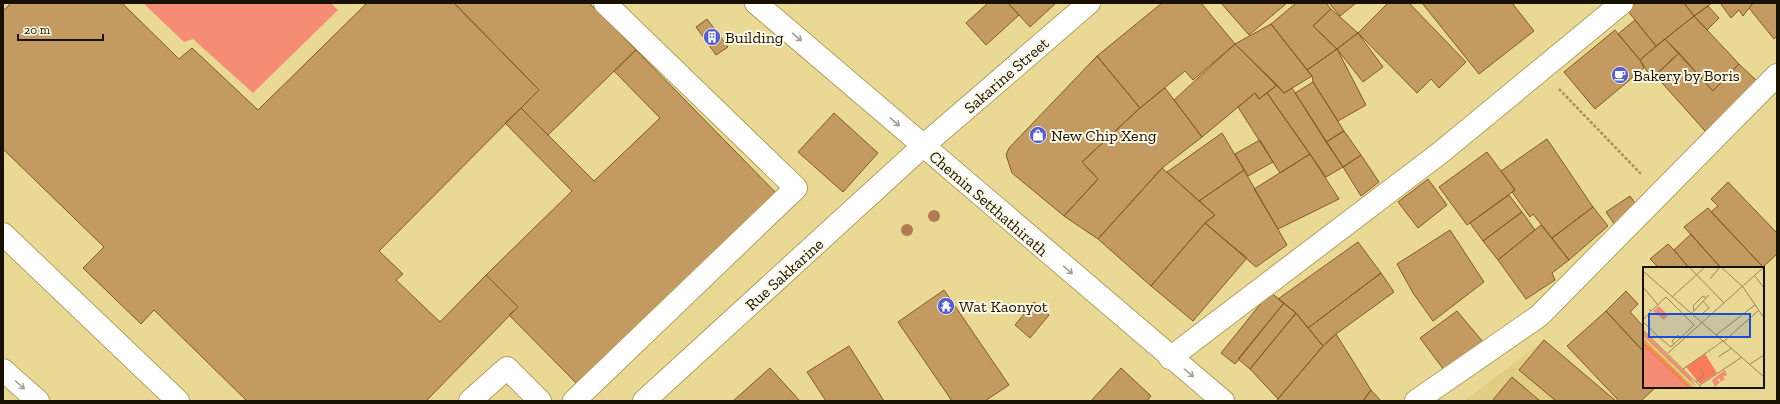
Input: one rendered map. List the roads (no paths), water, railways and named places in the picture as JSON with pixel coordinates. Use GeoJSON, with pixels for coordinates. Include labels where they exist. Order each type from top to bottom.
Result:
{"type":"FeatureCollection","features":[{"type":"Feature","properties":{"kind":"street"},"geometry":{"type":"LineString","coordinates":[[574,401],[796,188],[605,3]]}},
{"type":"Feature","properties":{"kind":"street","name":"Chemin Setthathirath"},"geometry":{"type":"LineString","coordinates":[[756,3],[1170,358],[1223,401]]}},
{"type":"Feature","properties":{"kind":"street","name":"Sakarine Street"},"geometry":{"type":"LineString","coordinates":[[923,146],[1089,3]]}},
{"type":"Feature","properties":{"kind":"street"},"geometry":{"type":"LineString","coordinates":[[1170,358],[1440,153],[1622,3]]}},
{"type":"Feature","properties":{"kind":"street"},"geometry":{"type":"LineString","coordinates":[[1416,401],[1539,316],[1777,75]]}},
{"type":"Feature","properties":{"kind":"street","name":"Rue Sakkarine"},"geometry":{"type":"LineString","coordinates":[[644,401],[923,146]]}},
{"type":"Feature","properties":{"kind":"street"},"geometry":{"type":"LineString","coordinates":[[3,234],[178,401]]}},
{"type":"Feature","properties":{"kind":"street"},"geometry":{"type":"LineString","coordinates":[[470,401],[507,368],[540,401]]}},
{"type":"Feature","properties":{"kind":"street"},"geometry":{"type":"LineString","coordinates":[[3,370],[38,401]]}},
{"type":"Feature","properties":{"kind":"place","name":"Building"},"geometry":{"type":"Point","coordinates":[712,37]}},
{"type":"Feature","properties":{"kind":"place","name":"Bakery by Boris"},"geometry":{"type":"Point","coordinates":[1620,75]}},
{"type":"Feature","properties":{"kind":"place","name":"New Chip Xeng"},"geometry":{"type":"Point","coordinates":[1038,135]}},
{"type":"Feature","properties":{"kind":"place","name":"Wat Kaonyot"},"geometry":{"type":"Point","coordinates":[946,306]}}]}
